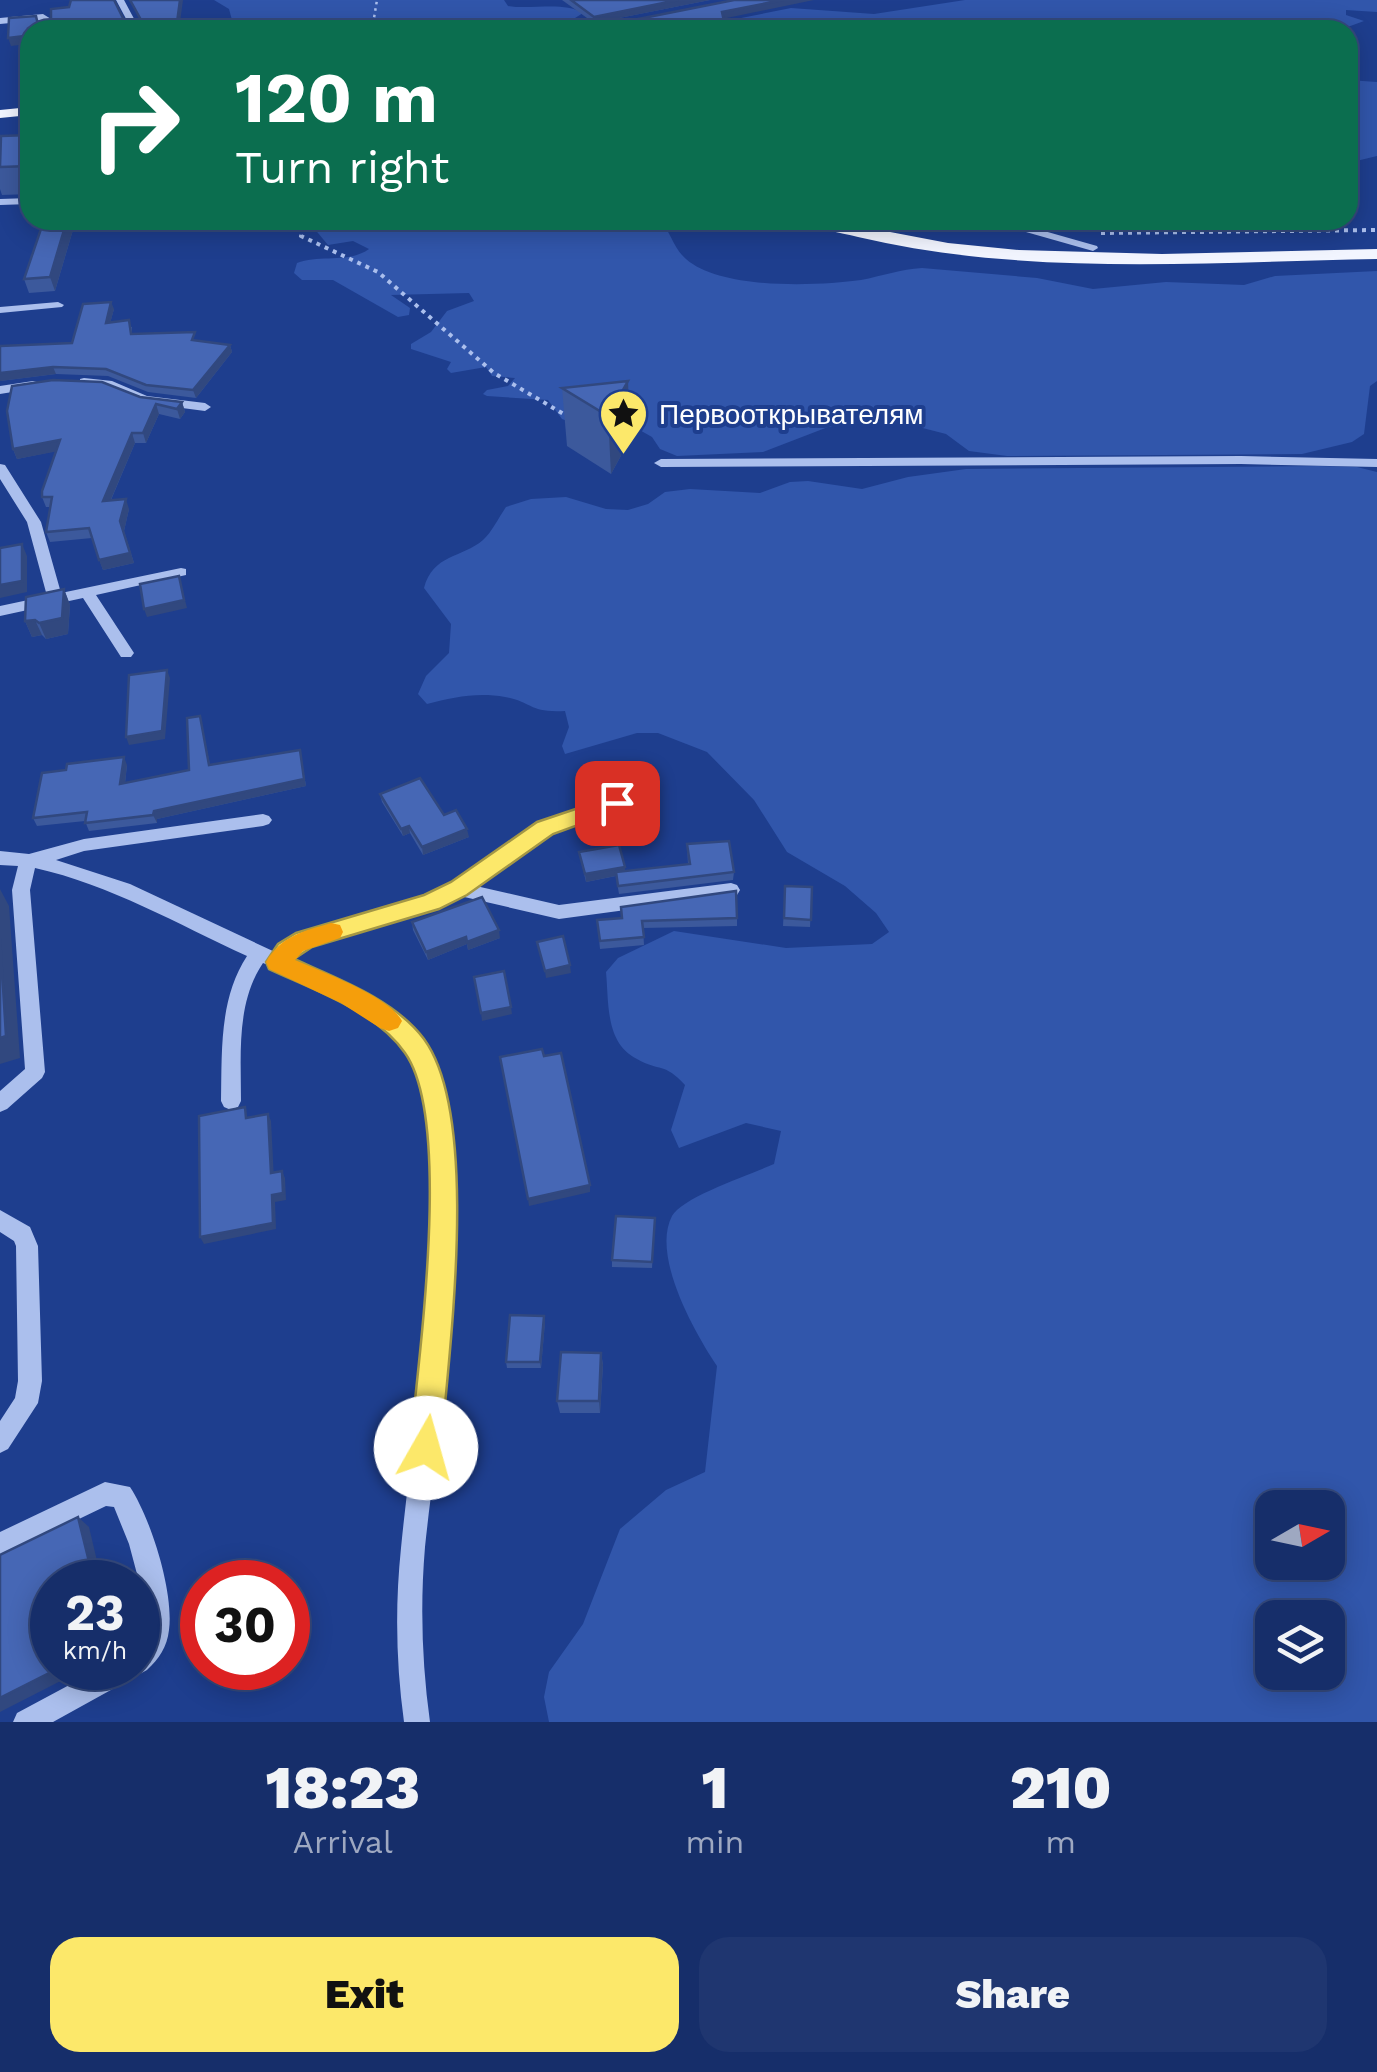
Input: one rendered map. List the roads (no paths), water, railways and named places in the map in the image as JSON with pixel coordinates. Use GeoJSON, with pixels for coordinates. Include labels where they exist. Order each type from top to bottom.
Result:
{"type":"FeatureCollection","features":[{"type":"Feature","properties":{"kind":"main road"},"geometry":{"type":"LineString","coordinates":[[858,230],[948,248],[1038,256],[1377,254]]}},
{"type":"Feature","properties":{"kind":"main road"},"geometry":{"type":"LineString","coordinates":[[907,230],[995,244],[1093,248],[1377,246]]}},
{"type":"Feature","properties":{"kind":"street"},"geometry":{"type":"LineString","coordinates":[[0,21],[46,20]]}},
{"type":"Feature","properties":{"kind":"street"},"geometry":{"type":"LineString","coordinates":[[1030,230],[1093,248]]}},
{"type":"Feature","properties":{"kind":"street"},"geometry":{"type":"LineString","coordinates":[[2,310],[12,292]]}},
{"type":"Feature","properties":{"kind":"street"},"geometry":{"type":"LineString","coordinates":[[2,310],[58,304]]}},
{"type":"Feature","properties":{"kind":"street"},"geometry":{"type":"LineString","coordinates":[[0,390],[62,382],[108,384],[144,398],[204,408]]}},
{"type":"Feature","properties":{"kind":"street"},"geometry":{"type":"LineString","coordinates":[[661,463],[1377,463]]}},
{"type":"Feature","properties":{"kind":"street"},"geometry":{"type":"LineString","coordinates":[[0,468],[34,522],[56,601]]}},
{"type":"Feature","properties":{"kind":"street"},"geometry":{"type":"LineString","coordinates":[[0,611],[181,572]]}},
{"type":"Feature","properties":{"kind":"street"},"geometry":{"type":"LineString","coordinates":[[88,594],[126,653]]}},
{"type":"Feature","properties":{"kind":"street"},"geometry":{"type":"LineString","coordinates":[[231,1101],[232,1028],[238,988],[268,958],[305,940],[431,902],[459,889],[545,828],[617,803]]}},
{"type":"Feature","properties":{"kind":"street"},"geometry":{"type":"LineString","coordinates":[[0,1103],[35,1072],[37,1058],[22,890],[23,874],[31,860],[84,845],[263,820]]}},
{"type":"Feature","properties":{"kind":"street"},"geometry":{"type":"LineString","coordinates":[[0,858],[31,860],[130,894],[350,996],[396,1026],[416,1048],[436,1093],[444,1234],[410,1609],[417,1722]]}},
{"type":"Feature","properties":{"kind":"street"},"geometry":{"type":"LineString","coordinates":[[459,889],[560,912],[732,890]]}},
{"type":"Feature","properties":{"kind":"street"},"geometry":{"type":"LineString","coordinates":[[0,1220],[22,1234],[27,1246],[30,1381],[26,1403],[0,1441]]}},
{"type":"Feature","properties":{"kind":"street"},"geometry":{"type":"LineString","coordinates":[[0,1544],[104,1494],[121,1496],[129,1508],[144,1560]]}},
{"type":"Feature","properties":{"kind":"street"},"geometry":{"type":"LineString","coordinates":[[26,1722],[85,1690]]}},
{"type":"Feature","properties":{"kind":"place","name":"Первооткрывателям"},"geometry":{"type":"Point","coordinates":[624,456]}}]}
